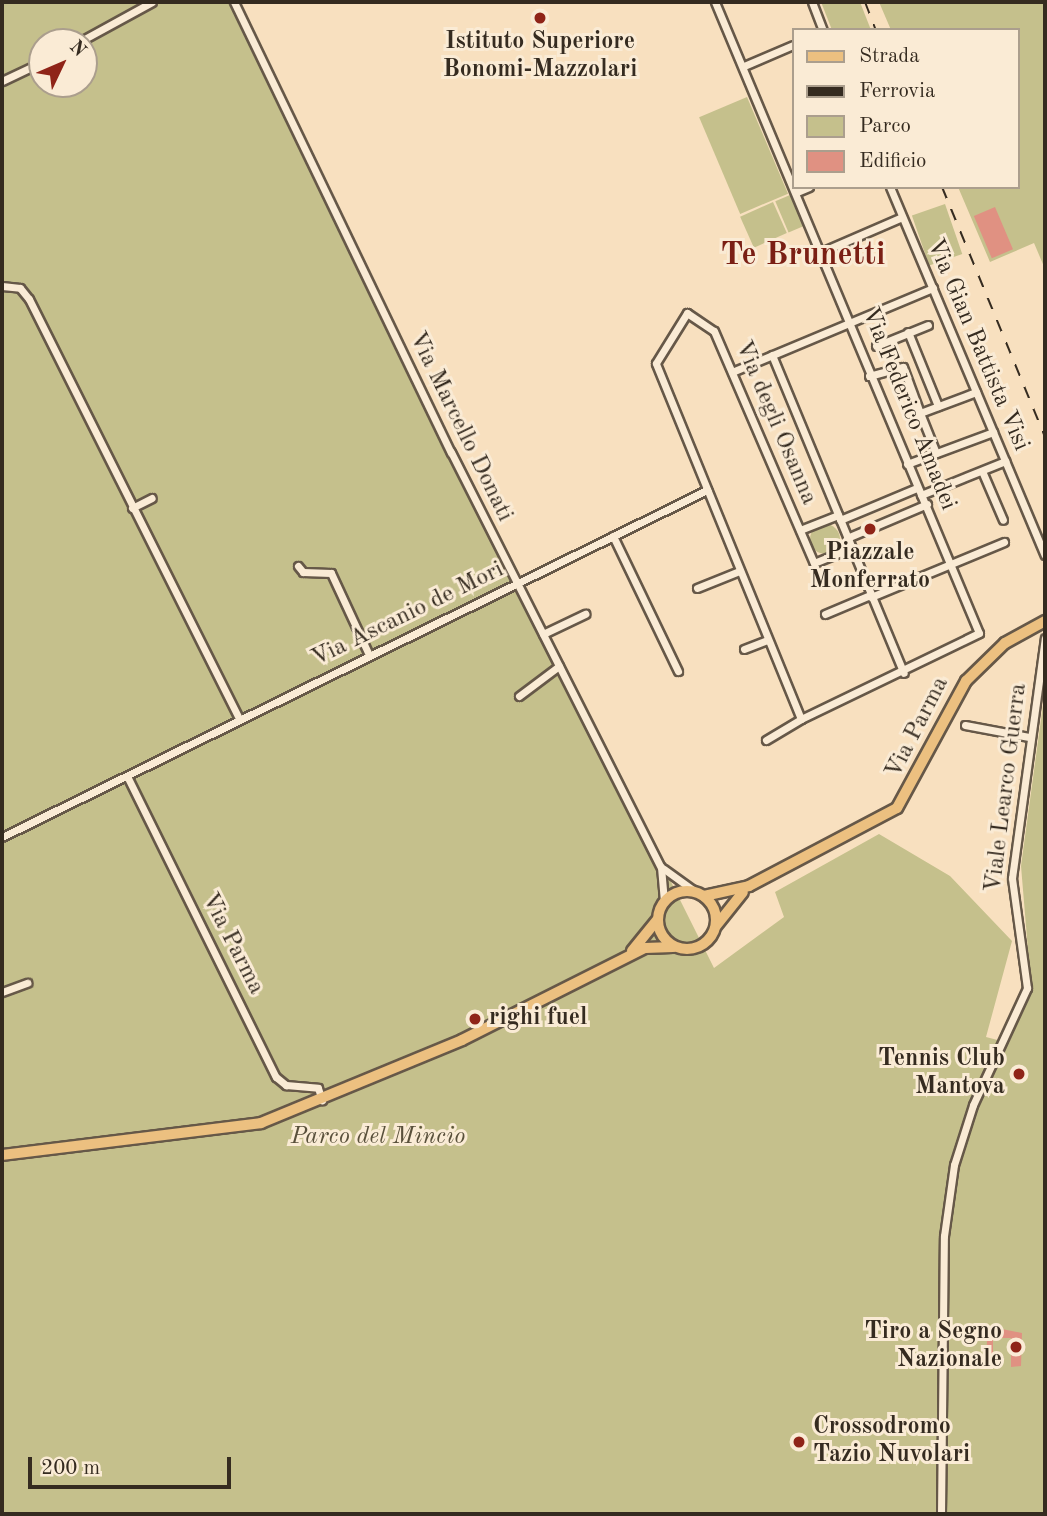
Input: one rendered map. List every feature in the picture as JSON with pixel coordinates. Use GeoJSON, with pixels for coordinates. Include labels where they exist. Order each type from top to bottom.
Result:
{"type":"FeatureCollection","features":[{"type":"Feature","properties":{"kind":"main road","name":"Via Parma"},"geometry":{"type":"LineString","coordinates":[[700,894],[749,886],[897,808],[966,681],[1004,643],[1045,621]]}},
{"type":"Feature","properties":{"kind":"main road","name":"Via Parma"},"geometry":{"type":"LineString","coordinates":[[716,927],[749,886]]}},
{"type":"Feature","properties":{"kind":"main road"},"geometry":{"type":"LineString","coordinates":[[2,1155],[237,1129],[323,1101],[652,946],[699,948],[716,927],[700,894],[680,892],[664,901],[657,920],[624,958]]}},
{"type":"Feature","properties":{"kind":"main road"},"geometry":{"type":"LineString","coordinates":[[657,920],[673,947]]}},
{"type":"Feature","properties":{"kind":"street"},"geometry":{"type":"LineString","coordinates":[[98,32],[152,2]]}},
{"type":"Feature","properties":{"kind":"street","name":"Via Marcello Donati"},"geometry":{"type":"LineString","coordinates":[[234,2],[517,583],[661,866],[664,901]]}},
{"type":"Feature","properties":{"kind":"street","name":"Via Federico Amadei"},"geometry":{"type":"LineString","coordinates":[[715,2],[792,180]]}},
{"type":"Feature","properties":{"kind":"street"},"geometry":{"type":"LineString","coordinates":[[812,2],[822,28]]}},
{"type":"Feature","properties":{"kind":"street"},"geometry":{"type":"LineString","coordinates":[[744,66],[792,45]]}},
{"type":"Feature","properties":{"kind":"street"},"geometry":{"type":"LineString","coordinates":[[2,81],[28,69]]}},
{"type":"Feature","properties":{"kind":"street","name":"Via Federico Amadei"},"geometry":{"type":"LineString","coordinates":[[796,189],[869,376],[906,464],[927,504],[976,623],[975,639],[904,673]]}},
{"type":"Feature","properties":{"kind":"street"},"geometry":{"type":"LineString","coordinates":[[797,192],[804,189]]}},
{"type":"Feature","properties":{"kind":"street","name":"Via Gian Battista Visi"},"geometry":{"type":"LineString","coordinates":[[891,189],[1045,555]]}},
{"type":"Feature","properties":{"kind":"street"},"geometry":{"type":"LineString","coordinates":[[819,253],[902,217]]}},
{"type":"Feature","properties":{"kind":"street"},"geometry":{"type":"LineString","coordinates":[[2,286],[24,291],[239,719]]}},
{"type":"Feature","properties":{"kind":"street"},"geometry":{"type":"LineString","coordinates":[[732,372],[933,288]]}},
{"type":"Feature","properties":{"kind":"street","name":"Via degli Osanna"},"geometry":{"type":"LineString","coordinates":[[707,491],[656,363],[687,313],[714,331],[814,563],[851,548]]}},
{"type":"Feature","properties":{"kind":"street"},"geometry":{"type":"LineString","coordinates":[[876,346],[928,324]]}},
{"type":"Feature","properties":{"kind":"street"},"geometry":{"type":"LineString","coordinates":[[908,332],[938,406]]}},
{"type":"Feature","properties":{"kind":"street"},"geometry":{"type":"LineString","coordinates":[[766,740],[801,719],[904,673],[772,355]]}},
{"type":"Feature","properties":{"kind":"street"},"geometry":{"type":"LineString","coordinates":[[869,376],[903,367],[919,358]]}},
{"type":"Feature","properties":{"kind":"street"},"geometry":{"type":"LineString","coordinates":[[903,367],[936,453]]}},
{"type":"Feature","properties":{"kind":"street"},"geometry":{"type":"LineString","coordinates":[[920,412],[976,393]]}},
{"type":"Feature","properties":{"kind":"street"},"geometry":{"type":"LineString","coordinates":[[906,464],[993,432]]}},
{"type":"Feature","properties":{"kind":"street"},"geometry":{"type":"LineString","coordinates":[[800,530],[982,471],[1005,461]]}},
{"type":"Feature","properties":{"kind":"street"},"geometry":{"type":"LineString","coordinates":[[982,471],[1003,520]]}},
{"type":"Feature","properties":{"kind":"street"},"geometry":{"type":"LineString","coordinates":[[707,491],[801,719]]}},
{"type":"Feature","properties":{"kind":"street","name":"Via Ascanio de Mori"},"geometry":{"type":"LineString","coordinates":[[2,837],[707,491]]}},
{"type":"Feature","properties":{"kind":"street"},"geometry":{"type":"LineString","coordinates":[[132,508],[152,498]]}},
{"type":"Feature","properties":{"kind":"street"},"geometry":{"type":"LineString","coordinates":[[847,538],[927,504]]}},
{"type":"Feature","properties":{"kind":"street"},"geometry":{"type":"LineString","coordinates":[[613,536],[678,671]]}},
{"type":"Feature","properties":{"kind":"street"},"geometry":{"type":"LineString","coordinates":[[825,614],[1004,542]]}},
{"type":"Feature","properties":{"kind":"street"},"geometry":{"type":"LineString","coordinates":[[298,566],[303,572],[331,573],[369,655]]}},
{"type":"Feature","properties":{"kind":"street"},"geometry":{"type":"LineString","coordinates":[[697,588],[739,571]]}},
{"type":"Feature","properties":{"kind":"street"},"geometry":{"type":"LineString","coordinates":[[543,634],[585,614]]}},
{"type":"Feature","properties":{"kind":"street","name":"Viale Learco Guerra"},"geometry":{"type":"LineString","coordinates":[[941,1514],[944,1236],[954,1165],[973,1105],[1027,988],[1012,878],[1029,737],[1045,638]]}},
{"type":"Feature","properties":{"kind":"street"},"geometry":{"type":"LineString","coordinates":[[744,649],[766,639]]}},
{"type":"Feature","properties":{"kind":"street"},"geometry":{"type":"LineString","coordinates":[[519,696],[559,666]]}},
{"type":"Feature","properties":{"kind":"street"},"geometry":{"type":"LineString","coordinates":[[965,725],[1029,737]]}},
{"type":"Feature","properties":{"kind":"street","name":"Via Parma"},"geometry":{"type":"LineString","coordinates":[[127,776],[276,1077],[286,1085],[318,1088],[323,1101]]}},
{"type":"Feature","properties":{"kind":"street","name":"Via Marcello Donati"},"geometry":{"type":"LineString","coordinates":[[661,866],[700,894]]}},
{"type":"Feature","properties":{"kind":"street"},"geometry":{"type":"LineString","coordinates":[[2,992],[27,983]]}},
{"type":"Feature","properties":{"kind":"green space","name":"Parco del Mincio"},"geometry":{"type":"Polygon","coordinates":[[[2,2],[232,2],[714,968],[784,917],[775,892],[879,834],[950,876],[1012,941],[986,1037],[1009,1043],[1031,986],[1021,866],[1045,690],[1045,1514],[2,1514],[2,2]]]}},
{"type":"Feature","properties":{"kind":"green space"},"geometry":{"type":"Polygon","coordinates":[[[821,2],[860,2],[870,28],[831,28],[821,2]]]}},
{"type":"Feature","properties":{"kind":"green space"},"geometry":{"type":"Polygon","coordinates":[[[879,2],[1045,2],[1045,269],[1034,243],[990,262],[959,189],[1019,189],[1019,28],[890,28],[879,2]]]}},
{"type":"Feature","properties":{"kind":"green space"},"geometry":{"type":"Polygon","coordinates":[[[747,97],[788,194],[740,214],[699,117],[747,97]]]}},
{"type":"Feature","properties":{"kind":"green space"},"geometry":{"type":"Polygon","coordinates":[[[790,195],[803,226],[789,233],[775,201],[790,195]]]}},
{"type":"Feature","properties":{"kind":"green space"},"geometry":{"type":"Polygon","coordinates":[[[773,202],[787,233],[754,248],[740,217],[773,202]]]}},
{"type":"Feature","properties":{"kind":"green space"},"geometry":{"type":"Polygon","coordinates":[[[945,204],[962,254],[929,266],[912,215],[945,204]]]}},
{"type":"Feature","properties":{"kind":"green space"},"geometry":{"type":"Polygon","coordinates":[[[825,524],[831,525],[839,533],[839,545],[831,553],[825,554],[819,553],[811,545],[810,539],[811,533],[819,525],[825,524]]]}},
{"type":"Feature","properties":{"kind":"building"},"geometry":{"type":"Polygon","coordinates":[[[995,207],[1013,249],[992,258],[974,216],[995,207]]]}},
{"type":"Feature","properties":{"kind":"building","name":"Tiro a Segno Nazionale"},"geometry":{"type":"Polygon","coordinates":[[[987,1326],[1022,1333],[1021,1366],[1011,1367],[1011,1338],[993,1338],[993,1365],[986,1365],[987,1340],[972,1340],[972,1333],[987,1333],[987,1326]]]}},
{"type":"Feature","properties":{"kind":"railway"},"geometry":{"type":"LineString","coordinates":[[865,2],[875,28]]}},
{"type":"Feature","properties":{"kind":"railway"},"geometry":{"type":"LineString","coordinates":[[943,189],[1045,437]]}},
{"type":"Feature","properties":{"kind":"place","name":"Istituto Superiore Bonomi-Mazzolari"},"geometry":{"type":"Point","coordinates":[540,18]}},
{"type":"Feature","properties":{"kind":"place","name":"Piazzale Monferrato"},"geometry":{"type":"Point","coordinates":[870,529]}},
{"type":"Feature","properties":{"kind":"place","name":"righi fuel"},"geometry":{"type":"Point","coordinates":[475,1019]}},
{"type":"Feature","properties":{"kind":"place","name":"Tennis Club Mantova"},"geometry":{"type":"Point","coordinates":[1019,1074]}},
{"type":"Feature","properties":{"kind":"place","name":"Tiro a Segno Nazionale"},"geometry":{"type":"Point","coordinates":[1016,1347]}},
{"type":"Feature","properties":{"kind":"place","name":"Crossodromo Tazio Nuvolari"},"geometry":{"type":"Point","coordinates":[799,1442]}},
{"type":"Feature","properties":{"kind":"district","name":"Te Brunetti"},"geometry":{"type":"Point","coordinates":[803,256]}}]}
